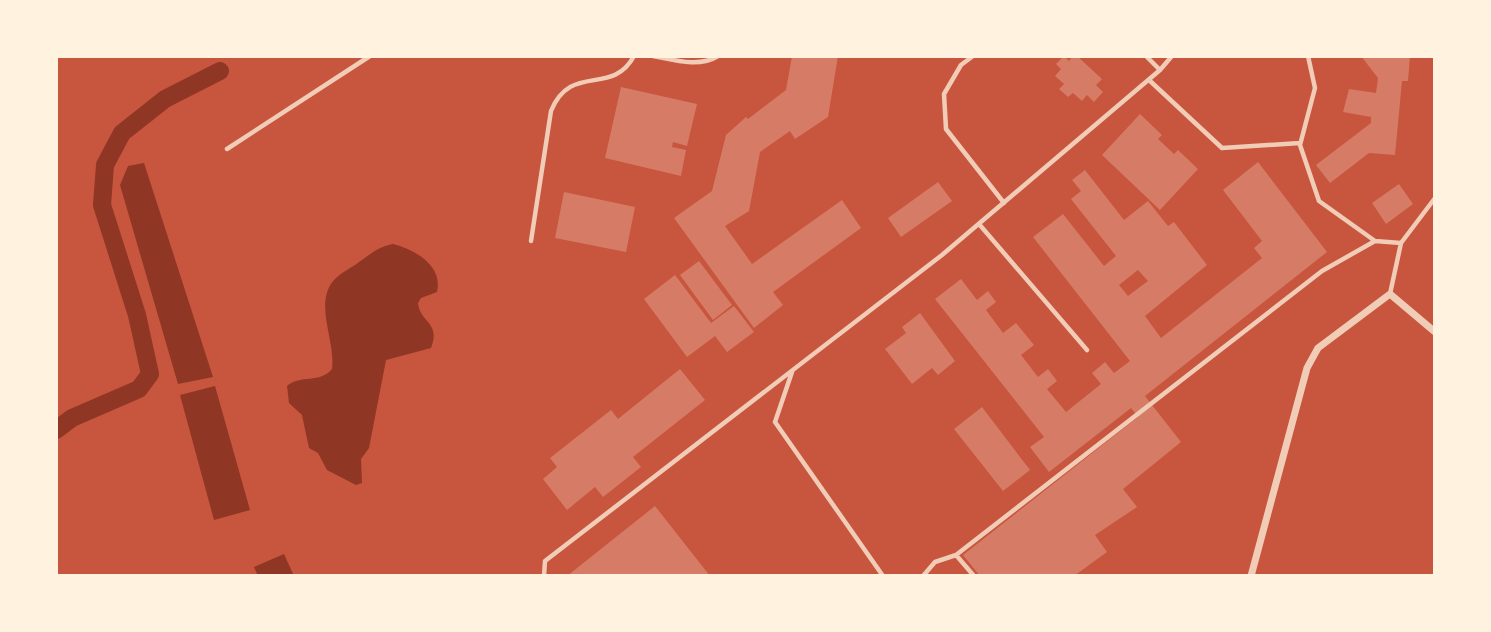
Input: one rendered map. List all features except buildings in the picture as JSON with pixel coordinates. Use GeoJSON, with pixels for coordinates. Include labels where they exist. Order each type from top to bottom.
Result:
{"type":"FeatureCollection","features":[{"type":"Feature","properties":{"kind":"street"},"geometry":{"type":"LineString","coordinates":[[1251,576],[1307,368],[1318,348],[1390,294],[1435,332]]}},
{"type":"Feature","properties":{"kind":"lane"},"geometry":{"type":"LineString","coordinates":[[228,149],[370,56]]}},
{"type":"Feature","properties":{"kind":"lane"},"geometry":{"type":"LineString","coordinates":[[531,241],[551,111],[555,102],[566,88],[622,72],[634,56]]}},
{"type":"Feature","properties":{"kind":"lane"},"geometry":{"type":"LineString","coordinates":[[653,56],[689,62],[718,56]]}},
{"type":"Feature","properties":{"kind":"lane"},"geometry":{"type":"LineString","coordinates":[[974,56],[961,65],[944,94],[946,129],[1004,203]]}},
{"type":"Feature","properties":{"kind":"lane"},"geometry":{"type":"LineString","coordinates":[[1146,56],[1160,70]]}},
{"type":"Feature","properties":{"kind":"lane"},"geometry":{"type":"LineString","coordinates":[[544,576],[545,561],[979,224],[1149,80],[1172,56]]}},
{"type":"Feature","properties":{"kind":"lane"},"geometry":{"type":"LineString","coordinates":[[1308,56],[1315,88],[1300,143],[1320,201],[1375,241],[1401,243]]}},
{"type":"Feature","properties":{"kind":"lane"},"geometry":{"type":"LineString","coordinates":[[1149,80],[1222,148],[1300,143]]}},
{"type":"Feature","properties":{"kind":"lane"},"geometry":{"type":"LineString","coordinates":[[1390,294],[1401,243],[1435,198]]}},
{"type":"Feature","properties":{"kind":"lane"},"geometry":{"type":"LineString","coordinates":[[979,224],[1087,350]]}},
{"type":"Feature","properties":{"kind":"lane"},"geometry":{"type":"LineString","coordinates":[[923,576],[935,562],[956,555],[1322,271],[1375,241]]}},
{"type":"Feature","properties":{"kind":"lane"},"geometry":{"type":"LineString","coordinates":[[793,369],[775,422],[883,576]]}},
{"type":"Feature","properties":{"kind":"lane"},"geometry":{"type":"LineString","coordinates":[[956,555],[974,576]]}},
{"type":"Feature","properties":{"kind":"shaded area"},"geometry":{"type":"Polygon","coordinates":[[[144,163],[213,377],[178,384],[120,185],[128,166],[144,163]]]}},
{"type":"Feature","properties":{"kind":"shaded area"},"geometry":{"type":"Polygon","coordinates":[[[393,244],[419,255],[436,274],[437,292],[421,298],[418,303],[422,315],[432,328],[433,339],[431,348],[386,360],[369,448],[361,459],[362,483],[356,485],[327,470],[318,453],[309,448],[302,415],[289,403],[287,386],[298,380],[322,376],[332,369],[325,309],[329,287],[336,278],[378,249],[393,244]]]}},
{"type":"Feature","properties":{"kind":"shaded area"},"geometry":{"type":"Polygon","coordinates":[[[215,386],[250,510],[214,520],[180,395],[215,386]]]}},
{"type":"Feature","properties":{"kind":"shaded area"},"geometry":{"type":"Polygon","coordinates":[[[284,554],[294,576],[258,576],[254,567],[284,554]]]}},
{"type":"Feature","properties":{"kind":"waterway"},"geometry":{"type":"LineString","coordinates":[[56,430],[72,418],[139,389],[150,374],[137,315],[102,205],[105,165],[122,133],[165,99],[220,71]]}}]}
